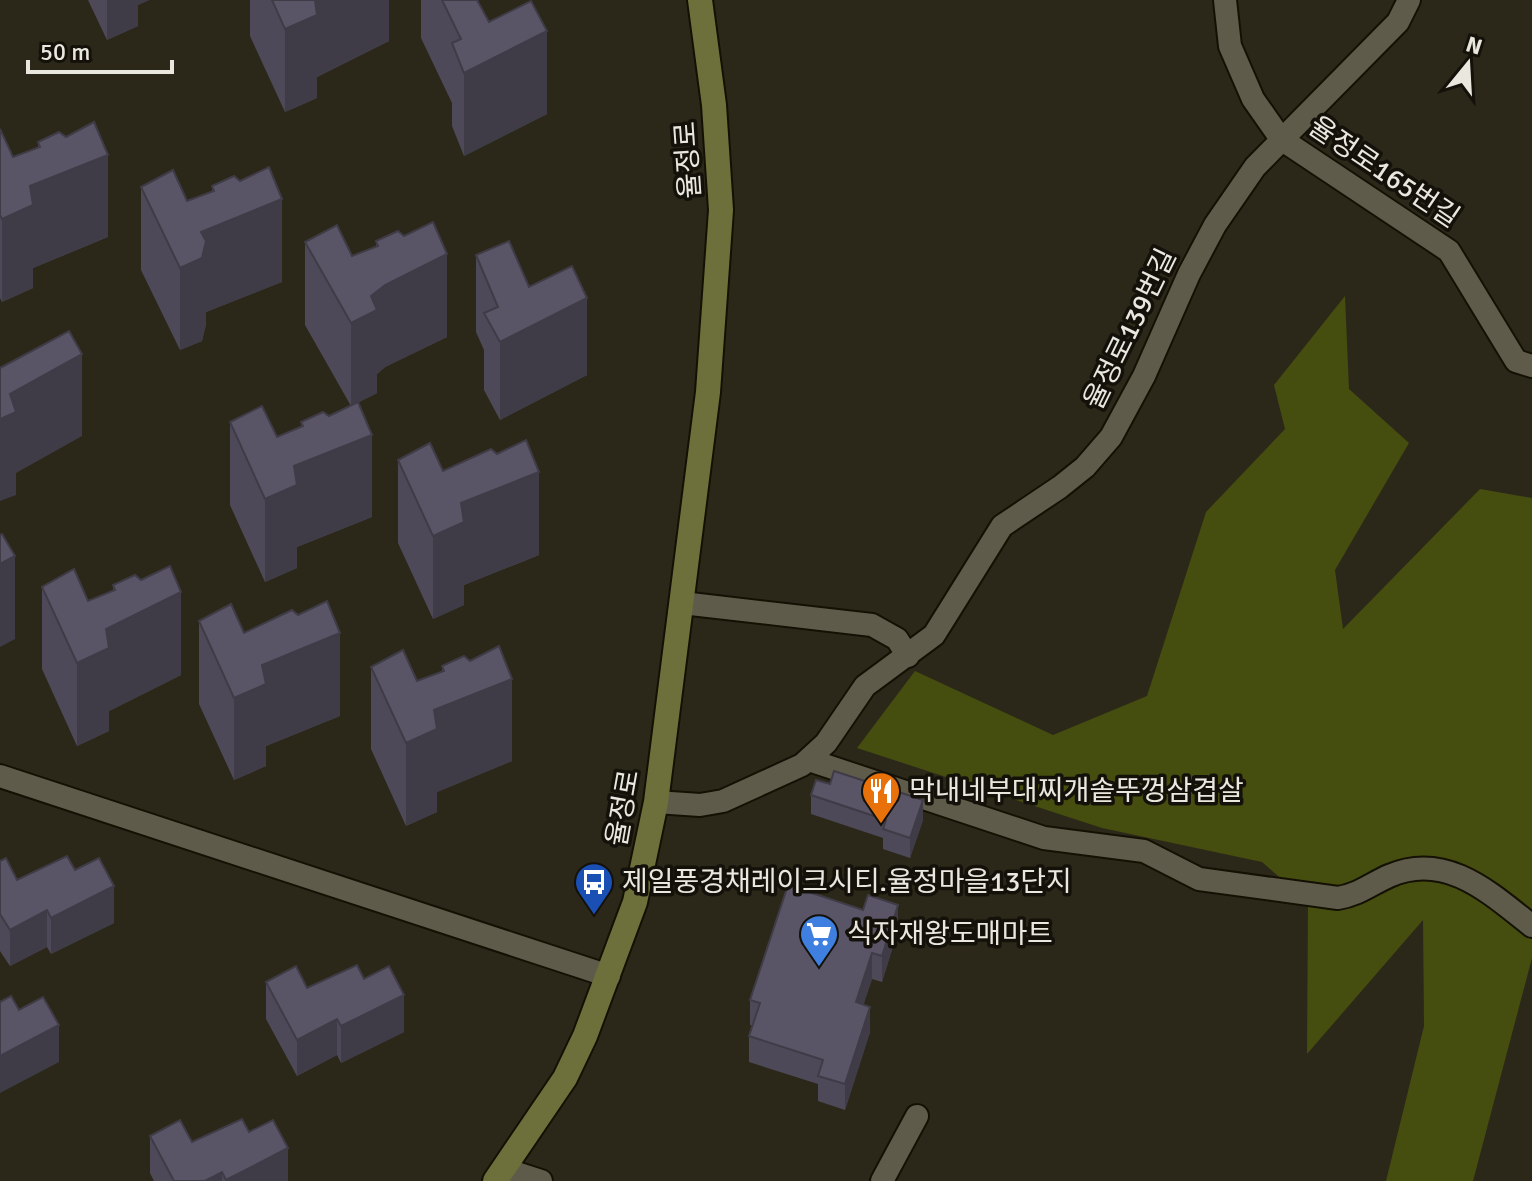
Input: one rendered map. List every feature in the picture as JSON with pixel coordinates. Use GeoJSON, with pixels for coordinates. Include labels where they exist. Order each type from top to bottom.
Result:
{"type":"FeatureCollection","features":[{"type":"Feature","properties":{"kind":"main road","name":"율정로"},"geometry":{"type":"LineString","coordinates":[[499,1175],[565,1078],[609,976],[635,902],[656,802],[708,392],[721,210],[714,105],[700,0]]}},
{"type":"Feature","properties":{"kind":"street","name":"율정로165번길"},"geometry":{"type":"LineString","coordinates":[[1225,0],[1230,46],[1253,99],[1281,139],[1449,251],[1516,361],[1532,366]]}},
{"type":"Feature","properties":{"kind":"street","name":"율정로139번길"},"geometry":{"type":"LineString","coordinates":[[656,802],[700,805],[723,801],[809,760],[826,743],[865,686],[934,635],[1002,526],[1085,467],[1111,437],[1144,376],[1189,274],[1215,225],[1255,167],[1398,22],[1409,0]]}},
{"type":"Feature","properties":{"kind":"street"},"geometry":{"type":"LineString","coordinates":[[682,603],[872,625],[897,639],[908,656]]}},
{"type":"Feature","properties":{"kind":"street"},"geometry":{"type":"LineString","coordinates":[[809,760],[1044,838],[1144,851],[1212,882],[1338,898],[1350,896],[1390,875],[1407,871],[1449,870],[1467,877],[1532,926]]}},
{"type":"Feature","properties":{"kind":"street"},"geometry":{"type":"LineString","coordinates":[[0,776],[609,976]]}},
{"type":"Feature","properties":{"kind":"street"},"geometry":{"type":"LineString","coordinates":[[882,1181],[917,1116]]}},
{"type":"Feature","properties":{"kind":"street"},"geometry":{"type":"LineString","coordinates":[[499,1175],[541,1181]]}},
{"type":"Feature","properties":{"kind":"green space"},"geometry":{"type":"Polygon","coordinates":[[[1345,296],[1349,389],[1409,443],[1335,570],[1343,629],[1480,489],[1532,498],[1532,958],[1473,1181],[1386,1181],[1424,1026],[1423,920],[1307,1054],[1308,902],[1262,862],[1102,828],[857,748],[915,671],[1053,735],[1147,696],[1206,512],[1285,429],[1274,385],[1345,296]]]}},
{"type":"Feature","properties":{"kind":"building"},"geometry":{"type":"Polygon","coordinates":[[[272,0],[315,0],[317,15],[285,29],[272,0]]]}},
{"type":"Feature","properties":{"kind":"building"},"geometry":{"type":"Polygon","coordinates":[[[442,0],[477,0],[489,22],[531,1],[547,31],[464,73],[452,43],[461,39],[442,0]]]}},
{"type":"Feature","properties":{"kind":"building"},"geometry":{"type":"Polygon","coordinates":[[[94,122],[108,155],[30,186],[33,205],[2,219],[0,129],[13,157],[40,147],[38,142],[59,132],[66,137],[94,122]]]}},
{"type":"Feature","properties":{"kind":"building"},"geometry":{"type":"Polygon","coordinates":[[[269,167],[282,199],[201,232],[206,241],[202,258],[180,268],[141,187],[173,170],[187,201],[214,191],[212,186],[234,176],[240,181],[269,167]]]}},
{"type":"Feature","properties":{"kind":"building"},"geometry":{"type":"Polygon","coordinates":[[[433,222],[447,254],[385,285],[371,296],[377,310],[351,323],[305,242],[337,225],[352,256],[378,246],[376,241],[398,231],[404,236],[433,222]]]}},
{"type":"Feature","properties":{"kind":"building"},"geometry":{"type":"Polygon","coordinates":[[[509,241],[529,287],[572,266],[587,298],[500,342],[484,313],[498,307],[476,255],[509,241]]]}},
{"type":"Feature","properties":{"kind":"building"},"geometry":{"type":"Polygon","coordinates":[[[69,331],[82,354],[10,394],[16,412],[0,419],[0,368],[69,331]]]}},
{"type":"Feature","properties":{"kind":"building"},"geometry":{"type":"Polygon","coordinates":[[[358,402],[372,435],[294,466],[297,485],[265,499],[230,422],[262,406],[277,437],[303,426],[301,422],[323,412],[329,416],[358,402]]]}},
{"type":"Feature","properties":{"kind":"building"},"geometry":{"type":"Polygon","coordinates":[[[526,440],[539,472],[461,503],[464,522],[433,536],[398,460],[430,443],[443,471],[491,449],[497,454],[526,440]]]}},
{"type":"Feature","properties":{"kind":"building"},"geometry":{"type":"Polygon","coordinates":[[[0,535],[15,556],[0,564],[0,535]]]}},
{"type":"Feature","properties":{"kind":"building"},"geometry":{"type":"Polygon","coordinates":[[[170,566],[181,592],[106,629],[109,648],[77,663],[42,587],[74,569],[88,601],[115,590],[113,585],[135,575],[141,580],[170,566]]]}},
{"type":"Feature","properties":{"kind":"building"},"geometry":{"type":"Polygon","coordinates":[[[327,601],[340,633],[262,665],[266,684],[234,698],[199,621],[231,604],[244,633],[292,610],[298,615],[327,601]]]}},
{"type":"Feature","properties":{"kind":"building"},"geometry":{"type":"Polygon","coordinates":[[[499,646],[512,679],[434,710],[437,729],[406,743],[371,667],[403,650],[417,681],[444,671],[442,666],[464,656],[470,661],[499,646]]]}},
{"type":"Feature","properties":{"kind":"building"},"geometry":{"type":"Polygon","coordinates":[[[834,771],[923,800],[910,838],[883,829],[886,820],[811,795],[816,780],[830,784],[834,771]]]}},
{"type":"Feature","properties":{"kind":"building"},"geometry":{"type":"Polygon","coordinates":[[[67,856],[75,870],[99,858],[114,886],[51,918],[47,910],[10,930],[0,914],[0,861],[6,858],[17,880],[67,856]]]}},
{"type":"Feature","properties":{"kind":"building"},"geometry":{"type":"Polygon","coordinates":[[[788,885],[863,910],[868,895],[898,905],[882,956],[872,953],[856,1002],[870,1007],[845,1084],[818,1076],[823,1060],[749,1036],[760,1003],[750,1000],[788,885]]]}},
{"type":"Feature","properties":{"kind":"building"},"geometry":{"type":"Polygon","coordinates":[[[357,965],[364,979],[389,966],[404,995],[341,1026],[337,1019],[297,1040],[266,982],[296,966],[307,988],[357,965]]]}},
{"type":"Feature","properties":{"kind":"building"},"geometry":{"type":"Polygon","coordinates":[[[11,996],[19,1010],[43,997],[59,1025],[0,1056],[0,1002],[11,996]]]}},
{"type":"Feature","properties":{"kind":"building"},"geometry":{"type":"Polygon","coordinates":[[[242,1119],[249,1132],[273,1120],[288,1148],[226,1180],[222,1172],[205,1181],[174,1181],[150,1136],[180,1120],[192,1142],[242,1119]]]}},
{"type":"Feature","properties":{"kind":"place","name":"막내네부대찌개솥뚜껑삼겹살"},"geometry":{"type":"Point","coordinates":[881,825]}},
{"type":"Feature","properties":{"kind":"place","name":"제일풍경채레이크시티.율정마을13단지"},"geometry":{"type":"Point","coordinates":[594,916]}},
{"type":"Feature","properties":{"kind":"place","name":"식자재왕도매마트"},"geometry":{"type":"Point","coordinates":[819,968]}}]}
